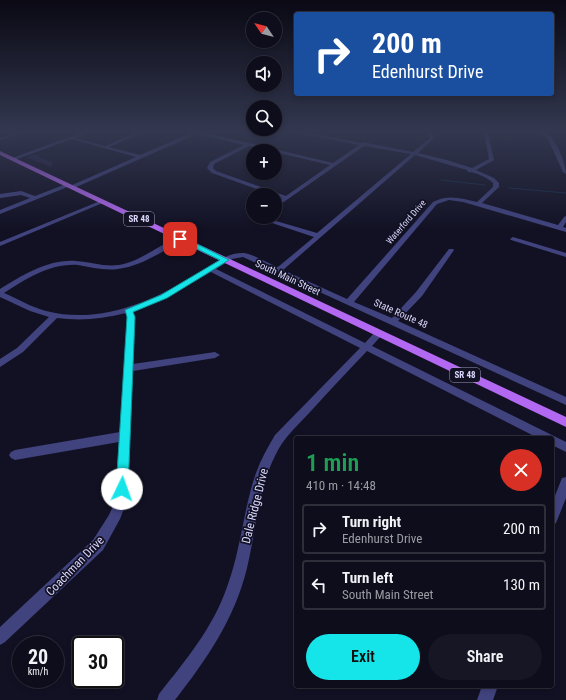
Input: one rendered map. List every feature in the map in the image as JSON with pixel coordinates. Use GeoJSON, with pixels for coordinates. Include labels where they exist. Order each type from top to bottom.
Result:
{"type":"FeatureCollection","features":[{"type":"Feature","properties":{"kind":"main road","name":"South Main Street"},"geometry":{"type":"LineString","coordinates":[[24,165],[566,422]]}},
{"type":"Feature","properties":{"kind":"street"},"geometry":{"type":"LineString","coordinates":[[0,212],[122,165]]}},
{"type":"Feature","properties":{"kind":"street"},"geometry":{"type":"LineString","coordinates":[[211,165],[210,168],[214,172],[287,198]]}},
{"type":"Feature","properties":{"kind":"street"},"geometry":{"type":"LineString","coordinates":[[282,201],[334,165]]}},
{"type":"Feature","properties":{"kind":"street"},"geometry":{"type":"LineString","coordinates":[[279,270],[402,165]]}},
{"type":"Feature","properties":{"kind":"street"},"geometry":{"type":"LineString","coordinates":[[454,165],[491,179],[497,185],[478,204]]}},
{"type":"Feature","properties":{"kind":"street"},"geometry":{"type":"LineString","coordinates":[[470,170],[482,165]]}},
{"type":"Feature","properties":{"kind":"street"},"geometry":{"type":"LineString","coordinates":[[0,196],[21,193],[36,198]]}},
{"type":"Feature","properties":{"kind":"street","name":"Waterford Drive"},"geometry":{"type":"LineString","coordinates":[[349,302],[437,201],[453,198],[563,229]]}},
{"type":"Feature","properties":{"kind":"street"},"geometry":{"type":"LineString","coordinates":[[0,244],[102,202]]}},
{"type":"Feature","properties":{"kind":"street"},"geometry":{"type":"LineString","coordinates":[[563,229],[566,218]]}},
{"type":"Feature","properties":{"kind":"street"},"geometry":{"type":"LineString","coordinates":[[280,224],[318,236]]}},
{"type":"Feature","properties":{"kind":"street"},"geometry":{"type":"LineString","coordinates":[[0,293],[32,273],[47,267],[68,263],[103,268],[124,266],[138,261],[180,239]]}},
{"type":"Feature","properties":{"kind":"street"},"geometry":{"type":"LineString","coordinates":[[513,239],[566,255]]}},
{"type":"Feature","properties":{"kind":"street"},"geometry":{"type":"LineString","coordinates":[[393,322],[419,294],[452,250]]}},
{"type":"Feature","properties":{"kind":"street","name":"State Route 48"},"geometry":{"type":"LineString","coordinates":[[0,293],[35,310],[54,315],[89,317],[129,310],[164,297],[225,260],[234,256],[244,255],[566,401]]}},
{"type":"Feature","properties":{"kind":"street"},"geometry":{"type":"LineString","coordinates":[[210,269],[544,436]]}},
{"type":"Feature","properties":{"kind":"street","name":"Coachman Drive"},"geometry":{"type":"LineString","coordinates":[[0,638],[80,564],[106,533],[119,506],[122,489],[129,368],[131,317],[129,310]]}},
{"type":"Feature","properties":{"kind":"street"},"geometry":{"type":"LineString","coordinates":[[0,364],[20,350],[54,315]]}},
{"type":"Feature","properties":{"kind":"street","name":"Dale Ridge Drive"},"geometry":{"type":"LineString","coordinates":[[165,700],[202,652],[217,629],[230,603],[241,566],[261,476],[272,448],[279,438],[379,333]]}},
{"type":"Feature","properties":{"kind":"street"},"geometry":{"type":"LineString","coordinates":[[129,368],[215,355]]}},
{"type":"Feature","properties":{"kind":"street"},"geometry":{"type":"LineString","coordinates":[[15,455],[125,436]]}},
{"type":"Feature","properties":{"kind":"street"},"geometry":{"type":"LineString","coordinates":[[554,441],[566,447]]}},
{"type":"Feature","properties":{"kind":"street"},"geometry":{"type":"LineString","coordinates":[[554,514],[566,482]]}},
{"type":"Feature","properties":{"kind":"street"},"geometry":{"type":"LineString","coordinates":[[484,700],[489,688]]}},
{"type":"Feature","properties":{"kind":"waterway"},"geometry":{"type":"LineString","coordinates":[[441,180],[485,185]]}},
{"type":"Feature","properties":{"kind":"waterway"},"geometry":{"type":"LineString","coordinates":[[509,188],[566,193]]}},
{"type":"Feature","properties":{"kind":"route"},"geometry":{"type":"LineString","coordinates":[[122,489],[131,317],[129,310],[164,297],[225,260],[180,239]]}}]}
